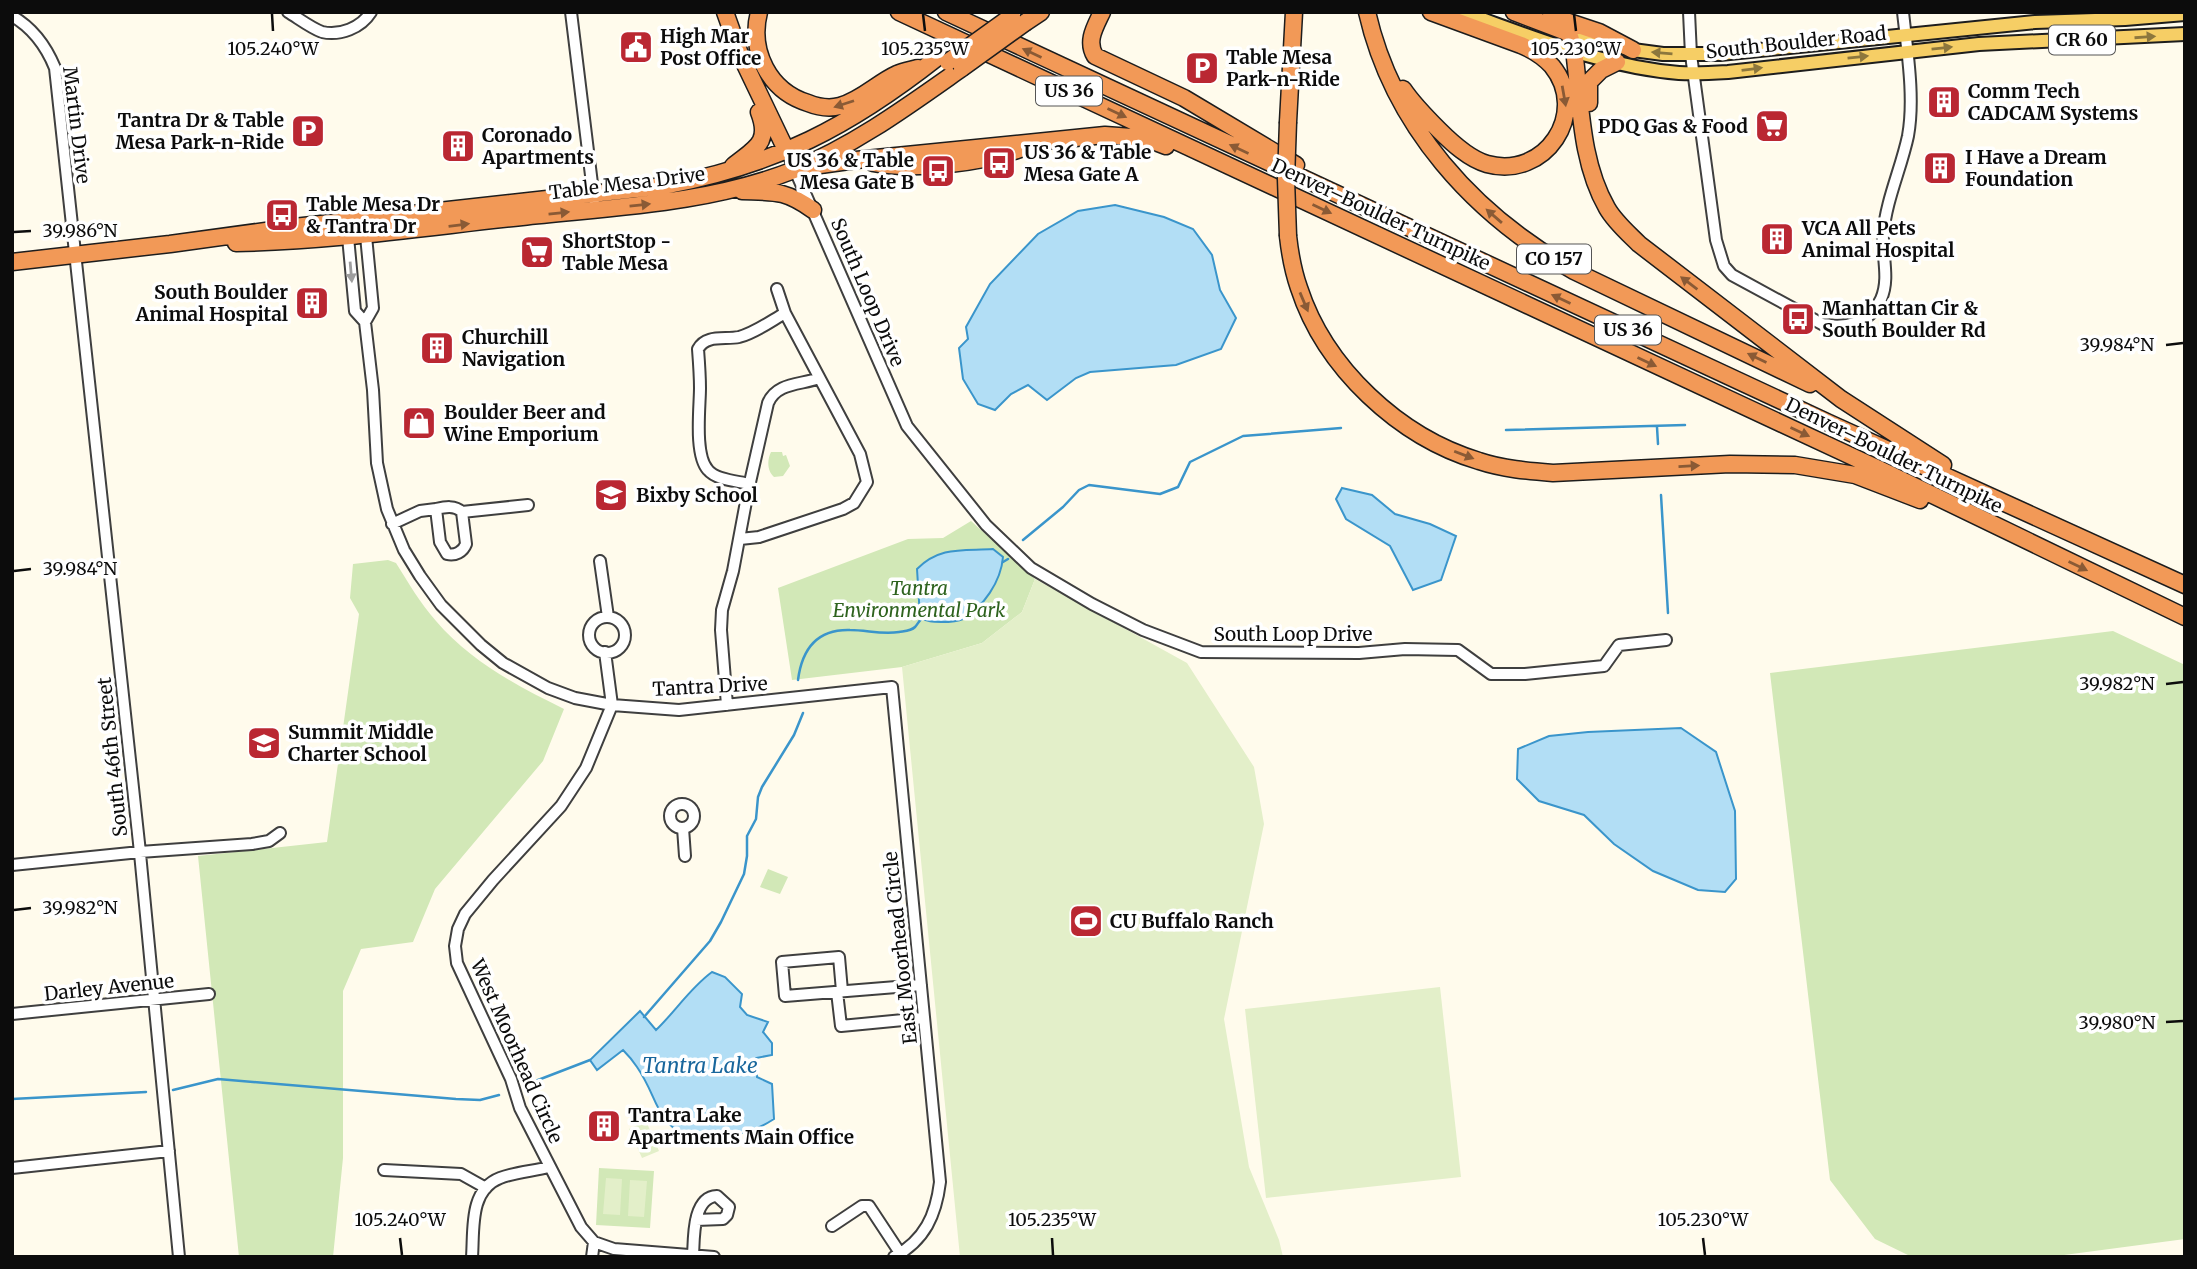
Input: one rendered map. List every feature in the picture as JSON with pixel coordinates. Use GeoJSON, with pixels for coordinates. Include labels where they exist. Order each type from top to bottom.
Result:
{"type":"FeatureCollection","features":[{"type":"Feature","properties":{"kind":"highway"},"geometry":{"type":"LineString","coordinates":[[725,12],[734,40],[786,152]]}},
{"type":"Feature","properties":{"kind":"highway"},"geometry":{"type":"LineString","coordinates":[[759,12],[757,41],[763,65],[777,87],[800,101],[824,107],[842,106],[899,73],[944,63]]}},
{"type":"Feature","properties":{"kind":"highway","name":"Denver–Boulder Turnpike"},"geometry":{"type":"LineString","coordinates":[[900,12],[1869,465],[2185,617]]}},
{"type":"Feature","properties":{"kind":"highway","name":"Denver–Boulder Turnpike"},"geometry":{"type":"LineString","coordinates":[[946,12],[1817,418],[2185,585]]}},
{"type":"Feature","properties":{"kind":"highway","name":"Table Mesa Drive"},"geometry":{"type":"LineString","coordinates":[[170,244],[285,242],[366,236],[594,202],[725,173],[786,152],[848,121],[944,63],[1014,16],[1041,12]]}},
{"type":"Feature","properties":{"kind":"highway"},"geometry":{"type":"LineString","coordinates":[[1102,12],[1091,38],[1090,46],[1095,56],[1205,109],[1367,208]]}},
{"type":"Feature","properties":{"kind":"highway"},"geometry":{"type":"LineString","coordinates":[[1294,12],[1286,179],[1288,236],[1293,270],[1312,321],[1334,355],[1363,389],[1395,417],[1418,433],[1460,455],[1525,471],[1553,473],[1749,463],[1822,468],[1876,482],[1964,520],[2017,537]]}},
{"type":"Feature","properties":{"kind":"highway"},"geometry":{"type":"LineString","coordinates":[[1367,12],[1395,77],[1409,99],[1448,139],[1475,159],[1498,166],[1517,166],[1546,151],[1563,124],[1566,106],[1564,93],[1552,67],[1535,52],[1521,45],[1431,12]]}},
{"type":"Feature","properties":{"kind":"highway","name":"CO 157"},"geometry":{"type":"LineString","coordinates":[[1367,12],[1382,63],[1413,122],[1454,177],[1501,222],[1538,250],[1574,271],[1841,399],[1959,475],[2095,543]]}},
{"type":"Feature","properties":{"kind":"highway","name":"South Boulder Road"},"geometry":{"type":"LineString","coordinates":[[1514,12],[1569,33]]}},
{"type":"Feature","properties":{"kind":"highway"},"geometry":{"type":"LineString","coordinates":[[1541,12],[1600,32],[1633,50]]}},
{"type":"Feature","properties":{"kind":"highway","name":"Table Mesa Drive"},"geometry":{"type":"LineString","coordinates":[[12,262],[357,221],[594,202],[686,199],[729,190],[795,169],[853,141],[909,106],[944,63],[1014,16]]}},
{"type":"Feature","properties":{"kind":"highway"},"geometry":{"type":"LineString","coordinates":[[1569,33],[1574,50],[1586,150],[1594,183],[1609,210],[1639,244],[1841,399]]}},
{"type":"Feature","properties":{"kind":"highway"},"geometry":{"type":"LineString","coordinates":[[1586,150],[1591,125],[1589,82],[1601,70],[1617,62]]}},
{"type":"Feature","properties":{"kind":"highway"},"geometry":{"type":"LineString","coordinates":[[725,173],[754,149],[764,136],[752,95],[750,76]]}},
{"type":"Feature","properties":{"kind":"highway"},"geometry":{"type":"LineString","coordinates":[[795,169],[856,160],[894,167],[924,166],[998,157],[1049,140],[1105,135],[1145,138],[1238,170]]}},
{"type":"Feature","properties":{"kind":"highway"},"geometry":{"type":"LineString","coordinates":[[729,190],[782,193],[813,210]]}},
{"type":"Feature","properties":{"kind":"main road","name":"South Boulder Road"},"geometry":{"type":"LineString","coordinates":[[1462,12],[1617,62],[1694,74],[1979,44],[2185,34]]}},
{"type":"Feature","properties":{"kind":"main road","name":"South Boulder Road"},"geometry":{"type":"LineString","coordinates":[[1569,33],[1633,50],[1691,55],[1977,27],[2185,14]]}},
{"type":"Feature","properties":{"kind":"street"},"geometry":{"type":"LineString","coordinates":[[288,12],[321,32],[337,33],[358,26],[371,12]]}},
{"type":"Feature","properties":{"kind":"street"},"geometry":{"type":"LineString","coordinates":[[571,12],[594,202]]}},
{"type":"Feature","properties":{"kind":"street"},"geometry":{"type":"LineString","coordinates":[[1689,12],[1691,55],[1716,240],[1724,266],[1741,281],[1822,324],[1834,326],[1847,326],[1862,320],[1881,300],[1885,284],[1883,237],[1888,204],[1908,135],[1910,108],[1903,12]]}},
{"type":"Feature","properties":{"kind":"street","name":"Martin Drive"},"geometry":{"type":"LineString","coordinates":[[12,16],[36,35],[55,68],[75,255]]}},
{"type":"Feature","properties":{"kind":"street","name":"South Loop Drive"},"geometry":{"type":"LineString","coordinates":[[786,152],[907,426],[986,526],[1031,568],[1092,604],[1132,625],[1201,652],[1359,653],[1405,649],[1458,650],[1491,674],[1525,674],[1604,666],[1619,645],[1666,640]]}},
{"type":"Feature","properties":{"kind":"street"},"geometry":{"type":"LineString","coordinates":[[348,237],[357,221]]}},
{"type":"Feature","properties":{"kind":"street","name":"Tantra Drive"},"geometry":{"type":"LineString","coordinates":[[357,221],[366,236],[373,308],[365,322]]}},
{"type":"Feature","properties":{"kind":"street","name":"Tantra Drive"},"geometry":{"type":"LineString","coordinates":[[348,237],[355,311],[365,322],[373,390],[377,463],[392,524],[404,550],[441,606],[481,645],[503,663],[548,688],[575,698],[611,705],[679,710],[892,687]]}},
{"type":"Feature","properties":{"kind":"street","name":"South 46th Street"},"geometry":{"type":"LineString","coordinates":[[75,255],[140,852],[179,1257]]}},
{"type":"Feature","properties":{"kind":"street"},"geometry":{"type":"LineString","coordinates":[[740,538],[759,537],[843,509],[854,503],[867,482],[860,454],[785,313],[777,289]]}},
{"type":"Feature","properties":{"kind":"street"},"geometry":{"type":"LineString","coordinates":[[749,484],[717,476],[707,470],[702,458],[698,419],[698,349],[701,343],[707,340],[741,337],[785,313]]}},
{"type":"Feature","properties":{"kind":"street"},"geometry":{"type":"LineString","coordinates":[[727,705],[722,620],[724,600],[771,396],[779,389],[819,378]]}},
{"type":"Feature","properties":{"kind":"street"},"geometry":{"type":"LineString","coordinates":[[392,524],[420,511],[450,507],[462,512],[528,505]]}},
{"type":"Feature","properties":{"kind":"street"},"geometry":{"type":"LineString","coordinates":[[436,509],[440,542],[448,554],[458,553],[466,546],[462,512]]}},
{"type":"Feature","properties":{"kind":"street"},"geometry":{"type":"LineString","coordinates":[[600,561],[608,617]]}},
{"type":"Feature","properties":{"kind":"street"},"geometry":{"type":"LineString","coordinates":[[608,617],[616,619],[622,625],[625,636],[620,647],[605,652],[595,648],[590,635],[595,622],[608,617]]}},
{"type":"Feature","properties":{"kind":"street"},"geometry":{"type":"LineString","coordinates":[[605,652],[611,705]]}},
{"type":"Feature","properties":{"kind":"street","name":"East Moorhead Circle"},"geometry":{"type":"LineString","coordinates":[[892,687],[940,1182],[937,1205],[931,1222],[921,1237],[901,1255]]}},
{"type":"Feature","properties":{"kind":"street","name":"West Moorhead Circle"},"geometry":{"type":"LineString","coordinates":[[594,1242],[582,1227],[520,1108],[510,1079],[461,974],[455,946],[458,929],[466,914],[572,792],[586,768],[611,705]]}},
{"type":"Feature","properties":{"kind":"street"},"geometry":{"type":"LineString","coordinates":[[683,828],[685,856]]}},
{"type":"Feature","properties":{"kind":"street"},"geometry":{"type":"LineString","coordinates":[[12,865],[252,844],[269,841],[280,833]]}},
{"type":"Feature","properties":{"kind":"street"},"geometry":{"type":"LineString","coordinates":[[921,985],[839,991],[785,996],[782,962],[839,957],[839,991],[841,1026],[924,1018]]}},
{"type":"Feature","properties":{"kind":"street","name":"Darley Avenue"},"geometry":{"type":"LineString","coordinates":[[12,1014],[209,994]]}},
{"type":"Feature","properties":{"kind":"street"},"geometry":{"type":"LineString","coordinates":[[12,1168],[169,1151]]}},
{"type":"Feature","properties":{"kind":"street"},"geometry":{"type":"LineString","coordinates":[[472,1257],[475,1207],[486,1188],[503,1177],[549,1167]]}},
{"type":"Feature","properties":{"kind":"street"},"geometry":{"type":"LineString","coordinates":[[384,1170],[461,1174],[486,1188]]}},
{"type":"Feature","properties":{"kind":"street"},"geometry":{"type":"LineString","coordinates":[[832,1226],[862,1206],[869,1206],[901,1255]]}},
{"type":"Feature","properties":{"kind":"street"},"geometry":{"type":"LineString","coordinates":[[693,1256],[695,1220]]}},
{"type":"Feature","properties":{"kind":"street"},"geometry":{"type":"LineString","coordinates":[[592,1257],[594,1242],[614,1249],[714,1257]]}},
{"type":"Feature","properties":{"kind":"green space"},"geometry":{"type":"Polygon","coordinates":[[[771,452],[782,452],[783,456],[786,455],[790,466],[783,476],[774,477],[770,472],[768,462],[771,452]]]}},
{"type":"Feature","properties":{"kind":"green space","name":"Tantra Environmental Park"},"geometry":{"type":"Polygon","coordinates":[[[971,521],[1035,579],[1022,612],[982,643],[902,667],[792,680],[778,588],[908,539],[943,538],[971,521]]]}},
{"type":"Feature","properties":{"kind":"green space"},"geometry":{"type":"Polygon","coordinates":[[[388,560],[396,563],[430,614],[464,648],[512,682],[564,709],[543,761],[435,889],[413,942],[361,949],[343,991],[343,1158],[333,1257],[239,1257],[198,856],[327,842],[359,614],[350,598],[353,564],[388,560]]]}},
{"type":"Feature","properties":{"kind":"green space","name":"CU Buffalo Ranch"},"geometry":{"type":"Polygon","coordinates":[[[1035,579],[1187,663],[1254,767],[1264,824],[1224,1019],[1249,1167],[1279,1240],[1283,1257],[960,1257],[902,667],[982,643],[1022,612],[1035,579]]]}},
{"type":"Feature","properties":{"kind":"green space"},"geometry":{"type":"Polygon","coordinates":[[[2113,631],[2185,665],[2185,1239],[2049,1257],[1912,1257],[1875,1239],[1830,1180],[1770,673],[2113,631]]]}},
{"type":"Feature","properties":{"kind":"green space"},"geometry":{"type":"Polygon","coordinates":[[[768,869],[788,877],[780,894],[760,887],[768,869]]]}},
{"type":"Feature","properties":{"kind":"green space"},"geometry":{"type":"Polygon","coordinates":[[[1440,987],[1461,1177],[1266,1198],[1245,1009],[1440,987]]]}},
{"type":"Feature","properties":{"kind":"green space"},"geometry":{"type":"Polygon","coordinates":[[[646,1121],[659,1151],[642,1158],[629,1129],[646,1121]]]}},
{"type":"Feature","properties":{"kind":"green space"},"geometry":{"type":"Polygon","coordinates":[[[599,1168],[654,1171],[650,1228],[596,1225],[599,1168]]]}},
{"type":"Feature","properties":{"kind":"green space"},"geometry":{"type":"Polygon","coordinates":[[[606,1178],[622,1179],[620,1215],[603,1214],[606,1178]]]}},
{"type":"Feature","properties":{"kind":"green space"},"geometry":{"type":"Polygon","coordinates":[[[630,1180],[647,1181],[644,1217],[628,1216],[630,1180]]]}},
{"type":"Feature","properties":{"kind":"water"},"geometry":{"type":"Polygon","coordinates":[[[1115,205],[1164,217],[1193,229],[1212,255],[1220,290],[1236,318],[1221,349],[1176,365],[1090,372],[1076,378],[1047,400],[1028,385],[1011,394],[995,410],[978,404],[963,379],[959,348],[968,339],[966,327],[990,284],[1038,234],[1078,211],[1115,205]]]}},
{"type":"Feature","properties":{"kind":"water"},"geometry":{"type":"Polygon","coordinates":[[[1342,488],[1372,495],[1395,514],[1430,524],[1456,536],[1441,580],[1413,590],[1390,546],[1346,519],[1336,499],[1342,488]]]}},
{"type":"Feature","properties":{"kind":"water"},"geometry":{"type":"Polygon","coordinates":[[[993,549],[1003,557],[1002,566],[990,593],[977,608],[963,619],[955,621],[933,622],[920,617],[917,569],[934,556],[943,553],[993,549]]]}},
{"type":"Feature","properties":{"kind":"water"},"geometry":{"type":"Polygon","coordinates":[[[1681,728],[1716,752],[1735,811],[1736,879],[1725,892],[1698,890],[1653,871],[1614,844],[1584,815],[1539,801],[1517,779],[1518,749],[1549,736],[1681,728]]]}},
{"type":"Feature","properties":{"kind":"water","name":"Tantra Lake"},"geometry":{"type":"Polygon","coordinates":[[[712,972],[725,977],[742,994],[740,1007],[747,1015],[768,1022],[763,1032],[772,1043],[772,1055],[756,1058],[757,1077],[772,1084],[774,1119],[743,1133],[691,1141],[669,1124],[644,1078],[623,1050],[597,1070],[590,1060],[640,1011],[656,1030],[712,972]]]}},
{"type":"Feature","properties":{"kind":"waterway"},"geometry":{"type":"LineString","coordinates":[[1506,430],[1685,425]]}},
{"type":"Feature","properties":{"kind":"waterway"},"geometry":{"type":"LineString","coordinates":[[1657,427],[1658,444]]}},
{"type":"Feature","properties":{"kind":"waterway"},"geometry":{"type":"LineString","coordinates":[[1023,540],[1079,490],[1089,485],[1160,494],[1178,487],[1190,462],[1243,436],[1341,428]]}},
{"type":"Feature","properties":{"kind":"waterway"},"geometry":{"type":"LineString","coordinates":[[1661,495],[1668,613]]}},
{"type":"Feature","properties":{"kind":"waterway"},"geometry":{"type":"LineString","coordinates":[[1003,562],[1008,559]]}},
{"type":"Feature","properties":{"kind":"waterway"},"geometry":{"type":"LineString","coordinates":[[798,680],[803,659],[820,637],[838,631],[906,631],[922,618]]}},
{"type":"Feature","properties":{"kind":"waterway"},"geometry":{"type":"LineString","coordinates":[[644,1017],[710,941],[721,922],[744,874],[747,836],[756,819],[758,797],[794,735],[803,713]]}},
{"type":"Feature","properties":{"kind":"waterway"},"geometry":{"type":"LineString","coordinates":[[525,1085],[590,1060]]}},
{"type":"Feature","properties":{"kind":"waterway"},"geometry":{"type":"LineString","coordinates":[[173,1090],[218,1079],[456,1099],[480,1100],[499,1095]]}},
{"type":"Feature","properties":{"kind":"waterway"},"geometry":{"type":"LineString","coordinates":[[12,1099],[146,1092]]}},
{"type":"Feature","properties":{"kind":"place","name":"High Mar Post Office"},"geometry":{"type":"Point","coordinates":[636,47]}},
{"type":"Feature","properties":{"kind":"place","name":"Table Mesa Park-n-Ride"},"geometry":{"type":"Point","coordinates":[1202,68]}},
{"type":"Feature","properties":{"kind":"place","name":"Comm Tech CADCAM Systems"},"geometry":{"type":"Point","coordinates":[1944,102]}},
{"type":"Feature","properties":{"kind":"place","name":"PDQ Gas & Food"},"geometry":{"type":"Point","coordinates":[1772,126]}},
{"type":"Feature","properties":{"kind":"place","name":"Tantra Dr & Table Mesa Park-n-Ride"},"geometry":{"type":"Point","coordinates":[308,131]}},
{"type":"Feature","properties":{"kind":"place","name":"Coronado Apartments"},"geometry":{"type":"Point","coordinates":[458,146]}},
{"type":"Feature","properties":{"kind":"place","name":"US 36 & Table Mesa Gate A"},"geometry":{"type":"Point","coordinates":[999,163]}},
{"type":"Feature","properties":{"kind":"place","name":"I Have a Dream Foundation"},"geometry":{"type":"Point","coordinates":[1940,168]}},
{"type":"Feature","properties":{"kind":"place","name":"US 36 & Table Mesa Gate B"},"geometry":{"type":"Point","coordinates":[938,171]}},
{"type":"Feature","properties":{"kind":"place","name":"Table Mesa Dr & Tantra Dr"},"geometry":{"type":"Point","coordinates":[282,215]}},
{"type":"Feature","properties":{"kind":"place","name":"VCA All Pets Animal Hospital"},"geometry":{"type":"Point","coordinates":[1777,239]}},
{"type":"Feature","properties":{"kind":"place","name":"ShortStop - Table Mesa"},"geometry":{"type":"Point","coordinates":[537,252]}},
{"type":"Feature","properties":{"kind":"place","name":"South Boulder Animal Hospital"},"geometry":{"type":"Point","coordinates":[312,303]}},
{"type":"Feature","properties":{"kind":"place","name":"Manhattan Cir & South Boulder Rd"},"geometry":{"type":"Point","coordinates":[1798,319]}},
{"type":"Feature","properties":{"kind":"place","name":"Churchill Navigation"},"geometry":{"type":"Point","coordinates":[437,348]}},
{"type":"Feature","properties":{"kind":"place","name":"Boulder Beer and Wine Emporium"},"geometry":{"type":"Point","coordinates":[419,423]}},
{"type":"Feature","properties":{"kind":"place","name":"Bixby School"},"geometry":{"type":"Point","coordinates":[611,495]}},
{"type":"Feature","properties":{"kind":"place","name":"Summit Middle Charter School"},"geometry":{"type":"Point","coordinates":[264,743]}},
{"type":"Feature","properties":{"kind":"place","name":"CU Buffalo Ranch"},"geometry":{"type":"Point","coordinates":[1086,921]}},
{"type":"Feature","properties":{"kind":"place","name":"Tantra Lake Apartments Main Office"},"geometry":{"type":"Point","coordinates":[604,1126]}}]}
